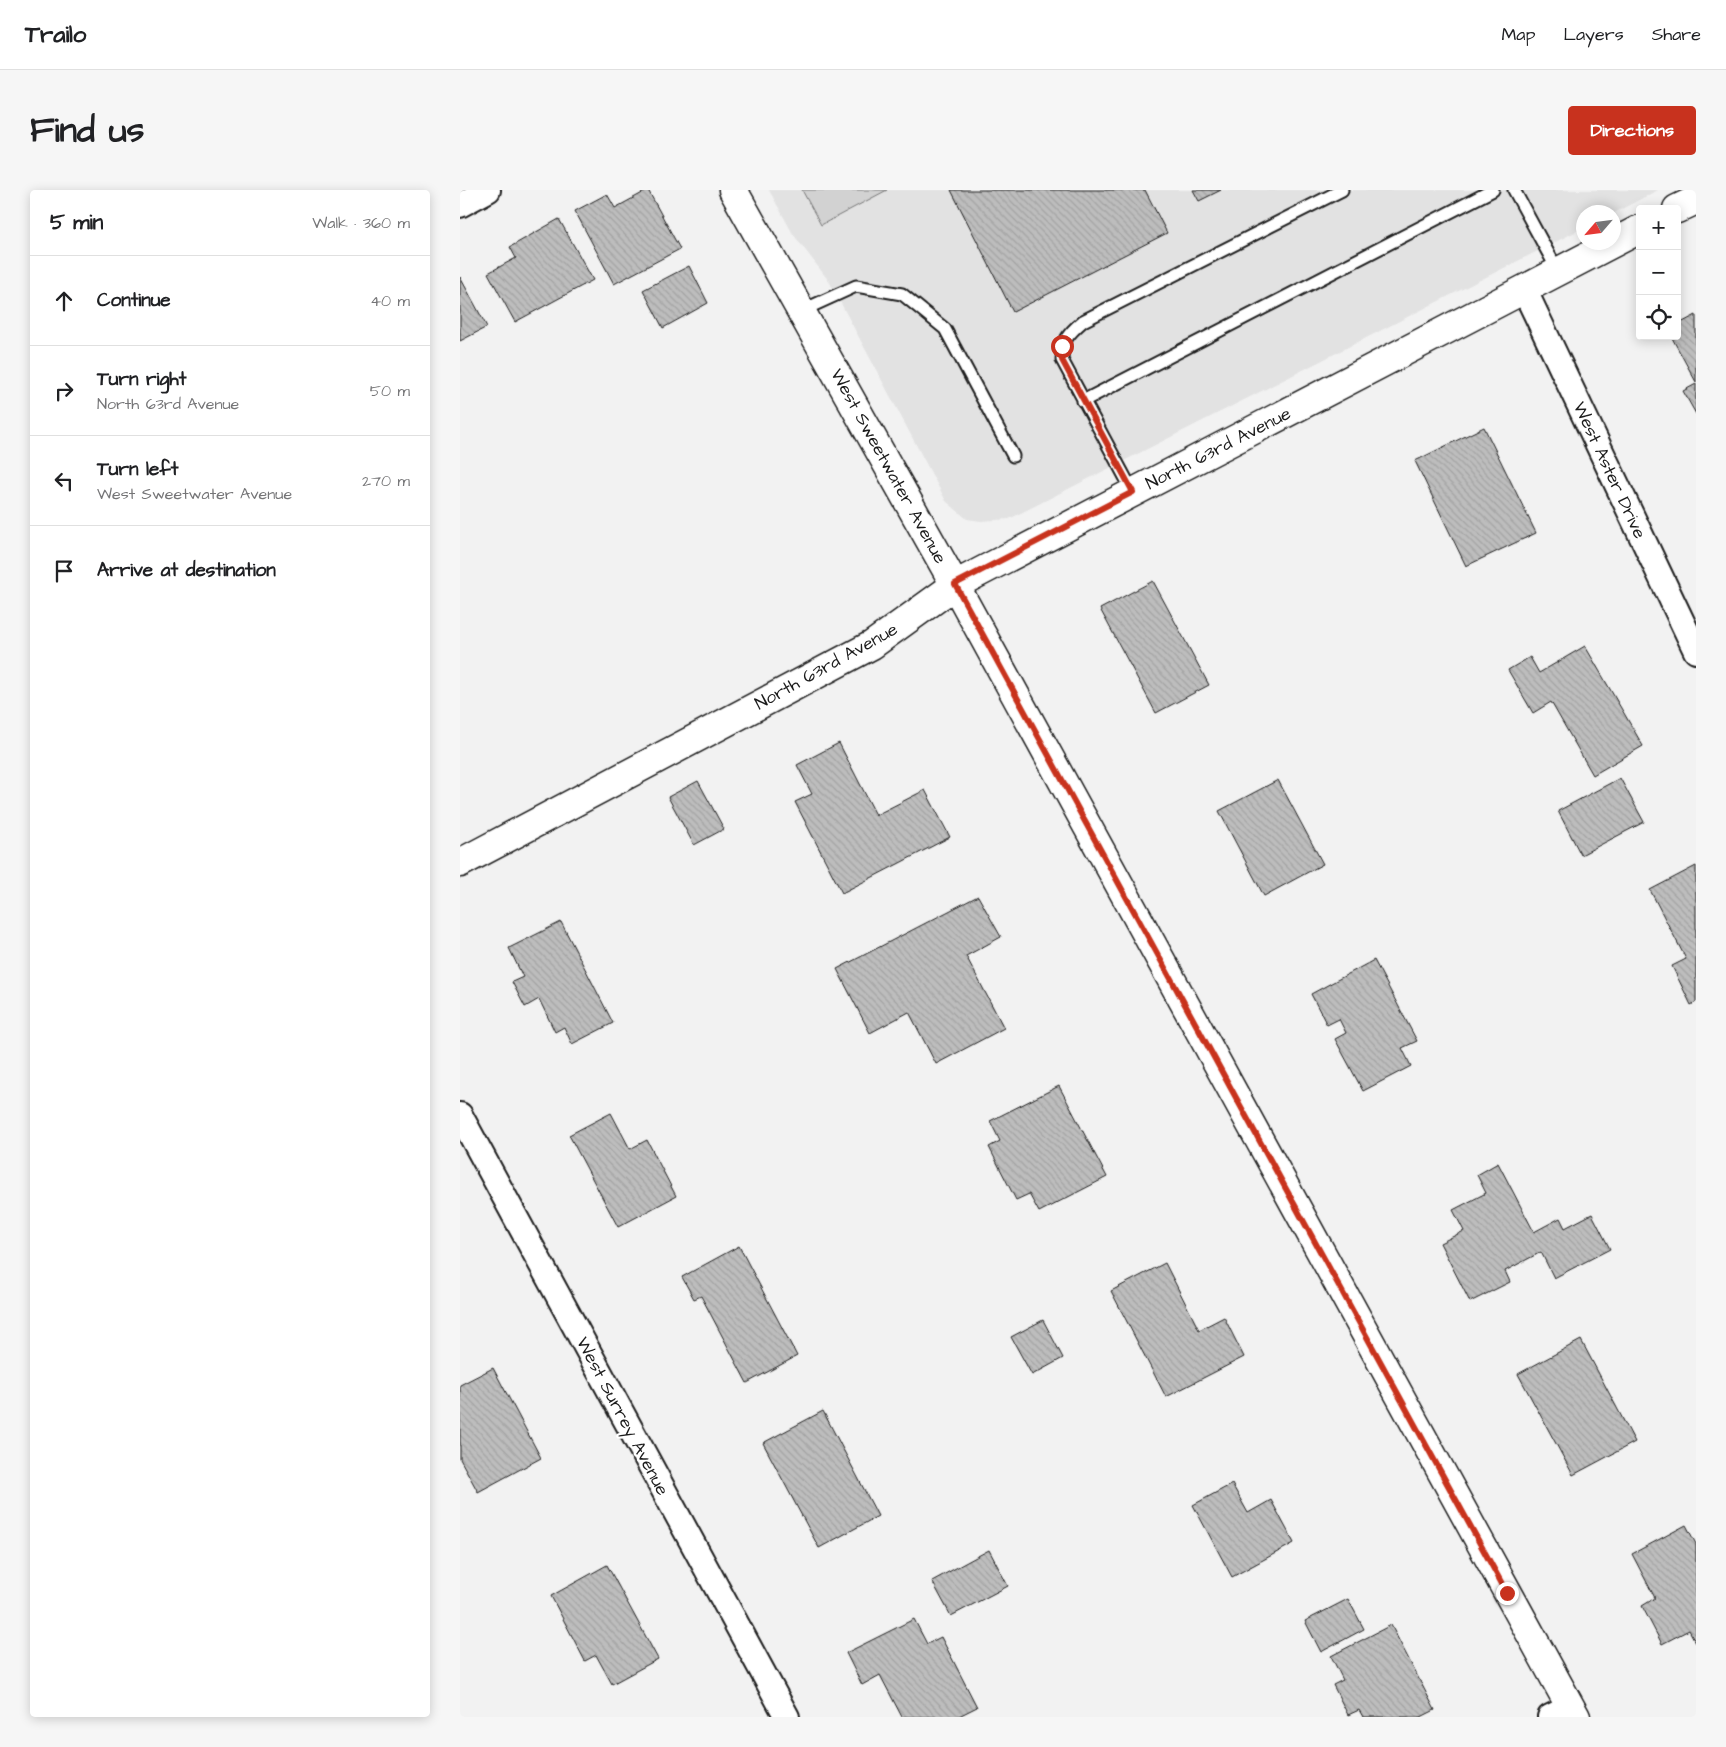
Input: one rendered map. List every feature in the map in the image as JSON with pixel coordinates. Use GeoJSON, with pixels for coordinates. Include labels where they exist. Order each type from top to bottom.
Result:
{"type":"FeatureCollection","features":[{"type":"Feature","properties":{"kind":"street"},"geometry":{"type":"LineString","coordinates":[[460,205],[488,190]]}},
{"type":"Feature","properties":{"kind":"street","name":"West Sweetwater Avenue"},"geometry":{"type":"LineString","coordinates":[[733,190],[955,584],[1565,1714]]}},
{"type":"Feature","properties":{"kind":"street"},"geometry":{"type":"LineString","coordinates":[[1681,207],[1696,200]]}},
{"type":"Feature","properties":{"kind":"street","name":"North 63rd Avenue"},"geometry":{"type":"LineString","coordinates":[[460,863],[872,645],[955,584],[1636,231]]}},
{"type":"Feature","properties":{"kind":"street","name":"West Aster Drive"},"geometry":{"type":"LineString","coordinates":[[1524,289],[1696,651]]}},
{"type":"Feature","properties":{"kind":"street","name":"West Surrey Avenue"},"geometry":{"type":"LineString","coordinates":[[460,1116],[786,1717]]}},
{"type":"Feature","properties":{"kind":"lane"},"geometry":{"type":"LineString","coordinates":[[1133,492],[1062,360],[1062,346],[1070,333],[1083,321],[1342,190]]}},
{"type":"Feature","properties":{"kind":"lane"},"geometry":{"type":"LineString","coordinates":[[1083,401],[1493,190]]}},
{"type":"Feature","properties":{"kind":"lane"},"geometry":{"type":"LineString","coordinates":[[1514,190],[1558,271]]}},
{"type":"Feature","properties":{"kind":"lane"},"geometry":{"type":"LineString","coordinates":[[801,311],[856,286],[902,294],[945,329],[1012,456]]}},
{"type":"Feature","properties":{"kind":"shaded area"},"geometry":{"type":"Polygon","coordinates":[[[769,190],[1658,190],[1621,209],[1621,205],[1576,205],[1576,232],[1009,519],[981,521],[967,519],[946,501],[829,281],[793,234],[769,190]]]}},
{"type":"Feature","properties":{"kind":"shaded area"},"geometry":{"type":"Polygon","coordinates":[[[802,190],[887,190],[821,225],[802,190]]]}},
{"type":"Feature","properties":{"kind":"building"},"geometry":{"type":"Polygon","coordinates":[[[648,190],[680,249],[614,284],[575,211],[607,194],[615,208],[648,190]]]}},
{"type":"Feature","properties":{"kind":"building"},"geometry":{"type":"Polygon","coordinates":[[[951,190],[1145,190],[1167,233],[1013,312],[951,190]]]}},
{"type":"Feature","properties":{"kind":"building"},"geometry":{"type":"Polygon","coordinates":[[[1193,190],[1221,190],[1199,201],[1193,190]]]}},
{"type":"Feature","properties":{"kind":"building"},"geometry":{"type":"Polygon","coordinates":[[[559,219],[593,280],[515,322],[488,273],[516,258],[510,247],[559,219]]]}},
{"type":"Feature","properties":{"kind":"building"},"geometry":{"type":"Polygon","coordinates":[[[689,266],[708,303],[663,328],[643,290],[689,266]]]}},
{"type":"Feature","properties":{"kind":"building"},"geometry":{"type":"Polygon","coordinates":[[[460,277],[487,327],[460,341],[460,277]]]}},
{"type":"Feature","properties":{"kind":"building"},"geometry":{"type":"Polygon","coordinates":[[[1696,315],[1696,382],[1673,340],[1681,340],[1681,323],[1696,315]]]}},
{"type":"Feature","properties":{"kind":"building"},"geometry":{"type":"Polygon","coordinates":[[[1696,384],[1696,414],[1683,391],[1696,384]]]}},
{"type":"Feature","properties":{"kind":"building"},"geometry":{"type":"Polygon","coordinates":[[[1484,427],[1536,533],[1466,566],[1415,461],[1484,427]]]}},
{"type":"Feature","properties":{"kind":"building"},"geometry":{"type":"Polygon","coordinates":[[[1153,581],[1209,685],[1156,713],[1100,609],[1153,581]]]}},
{"type":"Feature","properties":{"kind":"building"},"geometry":{"type":"Polygon","coordinates":[[[1585,646],[1643,746],[1593,775],[1551,702],[1533,713],[1508,670],[1530,657],[1539,673],[1585,646]]]}},
{"type":"Feature","properties":{"kind":"building"},"geometry":{"type":"Polygon","coordinates":[[[839,743],[876,815],[925,790],[950,837],[842,893],[795,802],[812,794],[797,765],[839,743]]]}},
{"type":"Feature","properties":{"kind":"building"},"geometry":{"type":"Polygon","coordinates":[[[1620,778],[1644,822],[1581,855],[1558,811],[1620,778]]]}},
{"type":"Feature","properties":{"kind":"building"},"geometry":{"type":"Polygon","coordinates":[[[1278,780],[1323,864],[1264,896],[1219,811],[1278,780]]]}},
{"type":"Feature","properties":{"kind":"building"},"geometry":{"type":"Polygon","coordinates":[[[698,781],[724,829],[694,845],[668,797],[698,781]]]}},
{"type":"Feature","properties":{"kind":"building"},"geometry":{"type":"Polygon","coordinates":[[[1696,866],[1696,1002],[1691,1005],[1672,966],[1686,959],[1650,890],[1696,866]]]}},
{"type":"Feature","properties":{"kind":"building"},"geometry":{"type":"Polygon","coordinates":[[[978,896],[1001,937],[966,956],[1004,1028],[936,1064],[909,1012],[870,1033],[837,969],[978,896]]]}},
{"type":"Feature","properties":{"kind":"building"},"geometry":{"type":"Polygon","coordinates":[[[561,922],[613,1023],[572,1044],[564,1027],[555,1032],[539,999],[525,1007],[512,982],[523,977],[509,948],[561,922]]]}},
{"type":"Feature","properties":{"kind":"building"},"geometry":{"type":"Polygon","coordinates":[[[1374,960],[1417,1041],[1402,1048],[1411,1066],[1363,1091],[1335,1039],[1346,1033],[1339,1019],[1327,1025],[1311,994],[1374,960]]]}},
{"type":"Feature","properties":{"kind":"building"},"geometry":{"type":"Polygon","coordinates":[[[1059,1086],[1107,1177],[1039,1212],[1029,1194],[1016,1200],[989,1147],[1000,1141],[990,1121],[1059,1086]]]}},
{"type":"Feature","properties":{"kind":"building"},"geometry":{"type":"Polygon","coordinates":[[[611,1113],[630,1149],[647,1140],[676,1196],[618,1227],[569,1135],[611,1113]]]}},
{"type":"Feature","properties":{"kind":"building"},"geometry":{"type":"Polygon","coordinates":[[[1498,1163],[1534,1232],[1560,1218],[1565,1228],[1592,1214],[1610,1249],[1554,1278],[1541,1252],[1505,1271],[1510,1282],[1470,1302],[1440,1243],[1464,1231],[1453,1210],[1486,1193],[1477,1175],[1498,1163]]]}},
{"type":"Feature","properties":{"kind":"building"},"geometry":{"type":"Polygon","coordinates":[[[739,1246],[797,1356],[747,1383],[701,1296],[694,1299],[682,1277],[739,1246]]]}},
{"type":"Feature","properties":{"kind":"building"},"geometry":{"type":"Polygon","coordinates":[[[1165,1263],[1199,1330],[1224,1317],[1244,1357],[1166,1397],[1111,1291],[1165,1263]]]}},
{"type":"Feature","properties":{"kind":"building"},"geometry":{"type":"Polygon","coordinates":[[[1043,1320],[1063,1358],[1032,1375],[1011,1337],[1043,1320]]]}},
{"type":"Feature","properties":{"kind":"building"},"geometry":{"type":"Polygon","coordinates":[[[1581,1340],[1635,1442],[1573,1475],[1518,1374],[1581,1340]]]}},
{"type":"Feature","properties":{"kind":"building"},"geometry":{"type":"Polygon","coordinates":[[[493,1368],[541,1458],[478,1492],[460,1459],[460,1385],[493,1368]]]}},
{"type":"Feature","properties":{"kind":"building"},"geometry":{"type":"Polygon","coordinates":[[[823,1411],[878,1516],[819,1548],[763,1443],[823,1411]]]}},
{"type":"Feature","properties":{"kind":"building"},"geometry":{"type":"Polygon","coordinates":[[[1232,1484],[1248,1513],[1271,1500],[1294,1543],[1232,1577],[1193,1505],[1232,1484]]]}},
{"type":"Feature","properties":{"kind":"building"},"geometry":{"type":"Polygon","coordinates":[[[1686,1525],[1696,1544],[1696,1643],[1689,1630],[1662,1644],[1642,1606],[1655,1598],[1632,1554],[1686,1525]]]}},
{"type":"Feature","properties":{"kind":"building"},"geometry":{"type":"Polygon","coordinates":[[[989,1550],[1008,1586],[951,1616],[932,1581],[989,1550]]]}},
{"type":"Feature","properties":{"kind":"building"},"geometry":{"type":"Polygon","coordinates":[[[607,1565],[658,1659],[612,1684],[596,1655],[585,1661],[551,1596],[607,1565]]]}},
{"type":"Feature","properties":{"kind":"building"},"geometry":{"type":"Polygon","coordinates":[[[1348,1599],[1364,1629],[1321,1652],[1305,1621],[1348,1599]]]}},
{"type":"Feature","properties":{"kind":"building"},"geometry":{"type":"Polygon","coordinates":[[[914,1619],[927,1644],[941,1637],[977,1707],[957,1717],[902,1717],[880,1675],[862,1685],[846,1653],[914,1619]]]}},
{"type":"Feature","properties":{"kind":"building"},"geometry":{"type":"Polygon","coordinates":[[[1391,1625],[1435,1710],[1421,1717],[1363,1717],[1359,1710],[1348,1715],[1333,1685],[1343,1680],[1331,1656],[1391,1625]]]}},
{"type":"Feature","properties":{"kind":"route"},"geometry":{"type":"LineString","coordinates":[[1062,346],[1062,360],[1133,492],[955,584],[1507,1593]]}}]}
